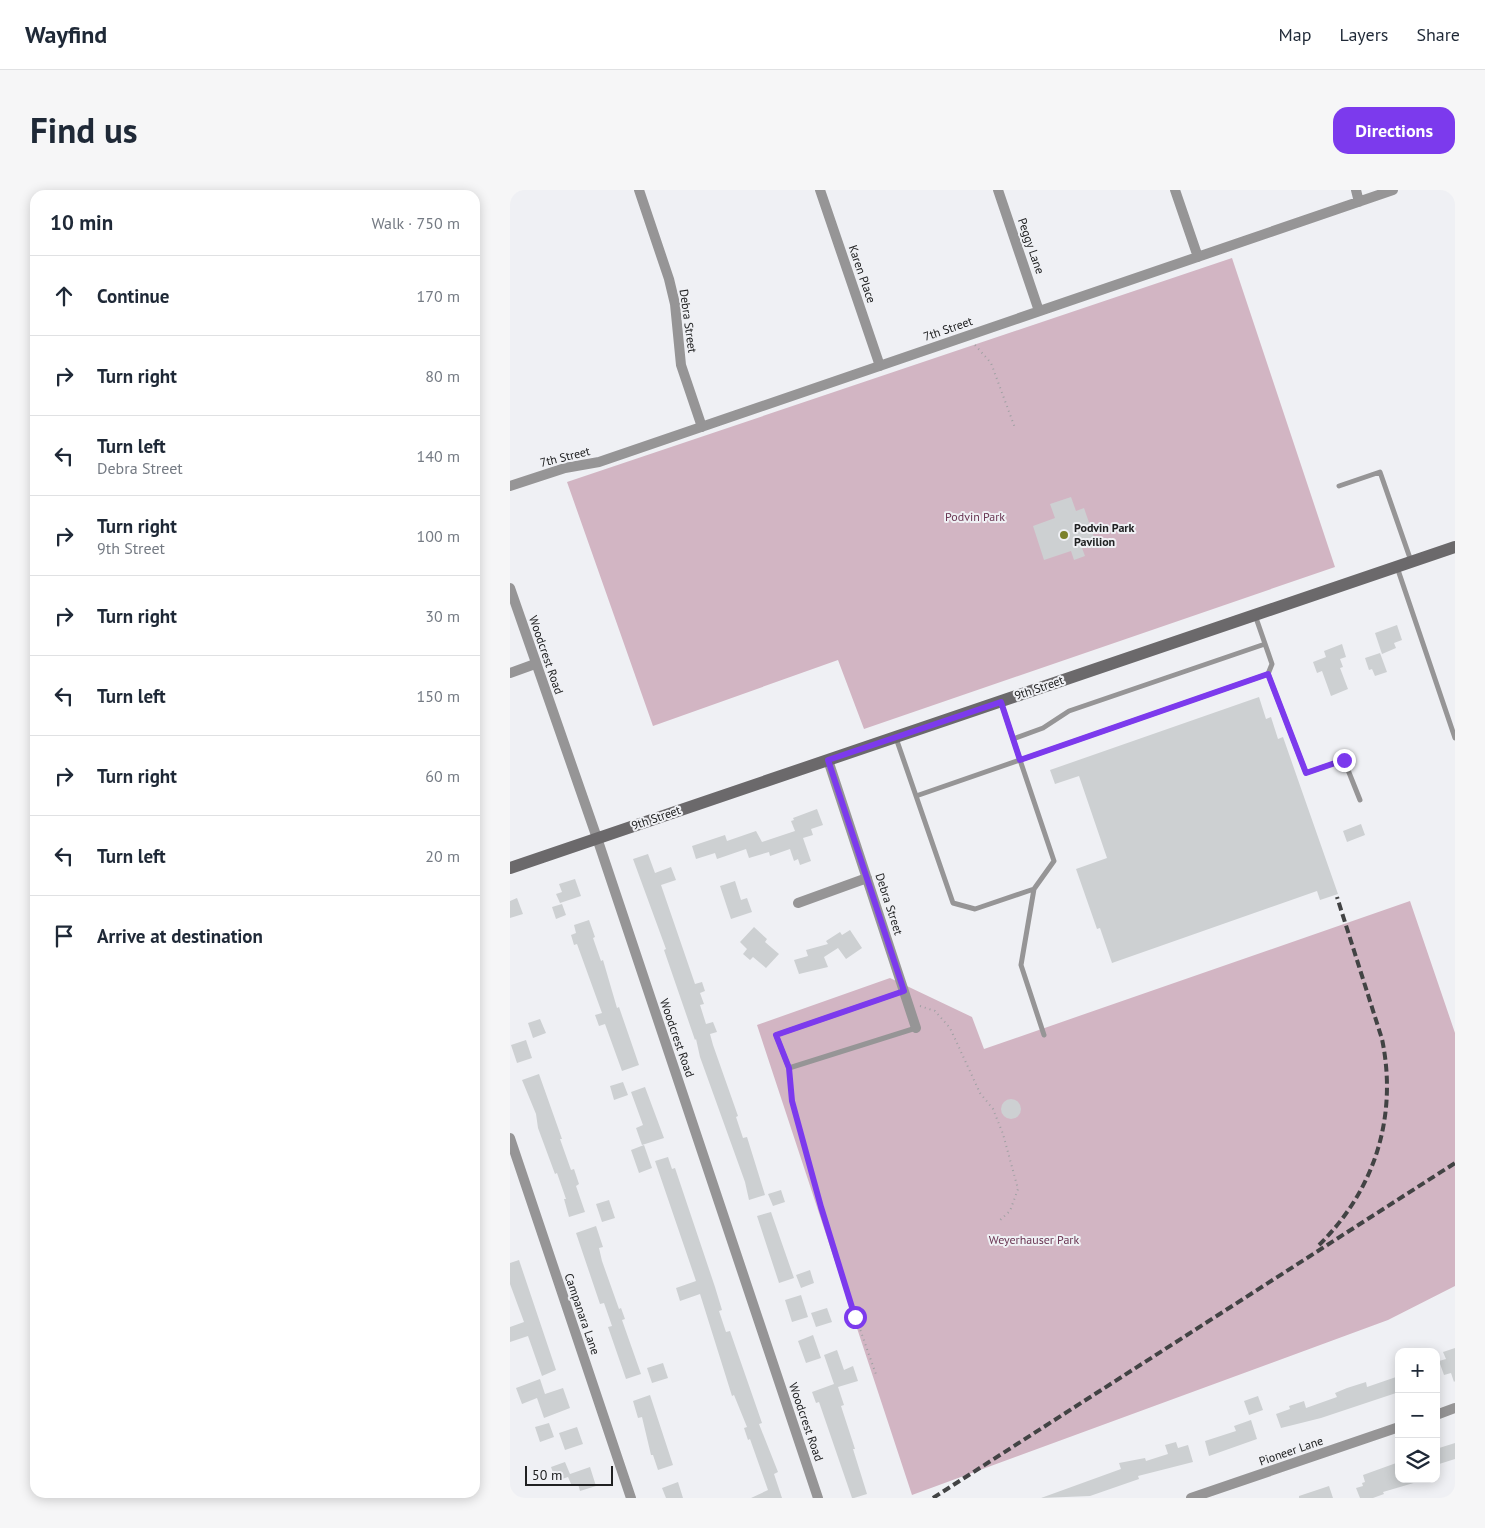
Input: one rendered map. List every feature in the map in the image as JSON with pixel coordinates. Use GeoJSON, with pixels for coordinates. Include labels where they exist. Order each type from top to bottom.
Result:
{"type":"FeatureCollection","features":[{"type":"Feature","properties":{"kind":"street","name":"Debra Street"},"geometry":{"type":"LineString","coordinates":[[639,190],[669,279],[675,304],[681,365],[702,427]]}},
{"type":"Feature","properties":{"kind":"street","name":"Karen Place"},"geometry":{"type":"LineString","coordinates":[[820,190],[880,366]]}},
{"type":"Feature","properties":{"kind":"street","name":"Peggy Lane"},"geometry":{"type":"LineString","coordinates":[[998,190],[1039,311]]}},
{"type":"Feature","properties":{"kind":"street"},"geometry":{"type":"LineString","coordinates":[[1175,190],[1198,257]]}},
{"type":"Feature","properties":{"kind":"street"},"geometry":{"type":"LineString","coordinates":[[1356,190],[1360,202]]}},
{"type":"Feature","properties":{"kind":"street","name":"7th Street"},"geometry":{"type":"LineString","coordinates":[[510,486],[566,468],[599,462],[1393,190]]}},
{"type":"Feature","properties":{"kind":"street","name":"9th Street"},"geometry":{"type":"LineString","coordinates":[[510,868],[1455,547]]}},
{"type":"Feature","properties":{"kind":"street","name":"Woodcrest Road"},"geometry":{"type":"LineString","coordinates":[[510,588],[597,838],[818,1498]]}},
{"type":"Feature","properties":{"kind":"street"},"geometry":{"type":"LineString","coordinates":[[510,673],[535,664]]}},
{"type":"Feature","properties":{"kind":"street","name":"Debra Street"},"geometry":{"type":"LineString","coordinates":[[828,760],[916,1028]]}},
{"type":"Feature","properties":{"kind":"street"},"geometry":{"type":"LineString","coordinates":[[798,903],[867,878]]}},
{"type":"Feature","properties":{"kind":"street","name":"Campanara Lane"},"geometry":{"type":"LineString","coordinates":[[510,1138],[631,1498]]}},
{"type":"Feature","properties":{"kind":"street"},"geometry":{"type":"LineString","coordinates":[[1440,1414],[1455,1408]]}},
{"type":"Feature","properties":{"kind":"street","name":"Pioneer Lane"},"geometry":{"type":"LineString","coordinates":[[1191,1498],[1395,1429]]}},
{"type":"Feature","properties":{"kind":"lane"},"geometry":{"type":"LineString","coordinates":[[1339,486],[1380,472],[1412,561]]}},
{"type":"Feature","properties":{"kind":"lane"},"geometry":{"type":"LineString","coordinates":[[1397,566],[1455,738]]}},
{"type":"Feature","properties":{"kind":"lane"},"geometry":{"type":"LineString","coordinates":[[1255,614],[1272,664],[1268,674],[1306,773],[1344,760],[1360,800]]}},
{"type":"Feature","properties":{"kind":"lane"},"geometry":{"type":"LineString","coordinates":[[1013,738],[1043,728],[1069,711],[1265,644]]}},
{"type":"Feature","properties":{"kind":"lane"},"geometry":{"type":"LineString","coordinates":[[916,796],[1268,674]]}},
{"type":"Feature","properties":{"kind":"lane"},"geometry":{"type":"LineString","coordinates":[[1001,702],[1054,861],[1034,889],[1020,964],[1044,1035]]}},
{"type":"Feature","properties":{"kind":"lane"},"geometry":{"type":"LineString","coordinates":[[896,737],[954,903],[975,909],[1034,889]]}},
{"type":"Feature","properties":{"kind":"lane"},"geometry":{"type":"LineString","coordinates":[[904,991],[776,1035],[789,1068],[916,1028]]}},
{"type":"Feature","properties":{"kind":"path"},"geometry":{"type":"LineString","coordinates":[[967,336],[991,363],[1015,428]]}},
{"type":"Feature","properties":{"kind":"path"},"geometry":{"type":"LineString","coordinates":[[908,1002],[935,1011],[950,1028],[980,1093],[993,1109],[1003,1134],[1018,1190],[1010,1211],[998,1222]]}},
{"type":"Feature","properties":{"kind":"path"},"geometry":{"type":"LineString","coordinates":[[789,1068],[792,1101],[821,1207],[855,1317],[877,1377]]}},
{"type":"Feature","properties":{"kind":"green space","name":"Podvin Park"},"geometry":{"type":"Polygon","coordinates":[[[1232,258],[1335,567],[864,729],[838,660],[653,726],[567,482],[1232,258]]]}},
{"type":"Feature","properties":{"kind":"green space","name":"Weyerhauser Park"},"geometry":{"type":"Polygon","coordinates":[[[1410,901],[1455,1033],[1455,1286],[1388,1320],[912,1495],[757,1025],[890,978],[972,1017],[984,1049],[1410,901]]]}},
{"type":"Feature","properties":{"kind":"building","name":"Podvin Park Pavilion"},"geometry":{"type":"Polygon","coordinates":[[[1071,497],[1076,511],[1084,508],[1096,543],[1082,548],[1085,556],[1074,560],[1071,551],[1044,560],[1033,526],[1055,518],[1050,504],[1071,497]]]}},
{"type":"Feature","properties":{"kind":"building"},"geometry":{"type":"Polygon","coordinates":[[[1397,625],[1402,640],[1394,643],[1396,648],[1382,654],[1375,633],[1397,625]]]}},
{"type":"Feature","properties":{"kind":"building"},"geometry":{"type":"Polygon","coordinates":[[[1342,644],[1346,657],[1340,659],[1343,667],[1340,668],[1348,689],[1331,696],[1322,671],[1317,673],[1313,662],[1326,657],[1324,651],[1342,644]]]}},
{"type":"Feature","properties":{"kind":"building"},"geometry":{"type":"Polygon","coordinates":[[[1380,653],[1387,672],[1375,676],[1372,669],[1369,670],[1365,658],[1380,653]]]}},
{"type":"Feature","properties":{"kind":"building"},"geometry":{"type":"Polygon","coordinates":[[[1259,697],[1266,719],[1271,717],[1278,739],[1283,737],[1338,894],[1320,900],[1317,891],[1112,963],[1100,928],[1097,929],[1076,869],[1107,858],[1079,776],[1055,784],[1050,770],[1259,697]]]}},
{"type":"Feature","properties":{"kind":"building"},"geometry":{"type":"Polygon","coordinates":[[[817,809],[823,825],[811,829],[813,835],[803,838],[811,861],[800,865],[798,859],[794,861],[790,849],[770,856],[769,852],[749,858],[746,849],[717,859],[715,853],[696,859],[692,846],[725,835],[727,841],[756,831],[762,842],[795,831],[791,821],[794,820],[793,818],[817,809]]]}},
{"type":"Feature","properties":{"kind":"building"},"geometry":{"type":"Polygon","coordinates":[[[1361,824],[1365,835],[1347,842],[1343,831],[1361,824]]]}},
{"type":"Feature","properties":{"kind":"building"},"geometry":{"type":"Polygon","coordinates":[[[648,854],[655,873],[671,867],[676,880],[661,885],[695,984],[702,982],[705,991],[700,993],[704,1004],[700,1005],[706,1024],[713,1022],[717,1032],[710,1034],[713,1045],[738,1116],[736,1117],[743,1138],[747,1137],[765,1195],[749,1200],[745,1182],[664,950],[666,949],[633,859],[648,854]]]}},
{"type":"Feature","properties":{"kind":"building"},"geometry":{"type":"Polygon","coordinates":[[[575,879],[581,896],[560,903],[556,894],[562,892],[559,884],[575,879]]]}},
{"type":"Feature","properties":{"kind":"building"},"geometry":{"type":"Polygon","coordinates":[[[735,881],[741,900],[747,898],[752,912],[731,919],[720,886],[735,881]]]}},
{"type":"Feature","properties":{"kind":"building"},"geometry":{"type":"Polygon","coordinates":[[[517,898],[523,914],[510,918],[510,901],[517,898]]]}},
{"type":"Feature","properties":{"kind":"building"},"geometry":{"type":"Polygon","coordinates":[[[562,904],[566,915],[556,919],[552,907],[562,904]]]}},
{"type":"Feature","properties":{"kind":"building"},"geometry":{"type":"Polygon","coordinates":[[[589,920],[595,937],[593,938],[601,961],[603,960],[617,1008],[619,1007],[639,1065],[622,1071],[605,1024],[599,1026],[595,1015],[602,1013],[577,944],[574,945],[571,935],[576,933],[574,925],[589,920]]]}},
{"type":"Feature","properties":{"kind":"building"},"geometry":{"type":"Polygon","coordinates":[[[754,927],[767,939],[765,942],[779,954],[766,968],[753,957],[750,960],[743,954],[747,949],[740,942],[754,927]]]}},
{"type":"Feature","properties":{"kind":"building"},"geometry":{"type":"Polygon","coordinates":[[[850,930],[862,948],[846,959],[838,948],[824,957],[828,967],[799,974],[794,960],[808,956],[806,950],[828,944],[826,941],[840,932],[842,935],[850,930]]]}},
{"type":"Feature","properties":{"kind":"building"},"geometry":{"type":"Polygon","coordinates":[[[540,1019],[546,1033],[533,1038],[528,1023],[540,1019]]]}},
{"type":"Feature","properties":{"kind":"building"},"geometry":{"type":"Polygon","coordinates":[[[526,1040],[532,1058],[517,1063],[511,1045],[526,1040]]]}},
{"type":"Feature","properties":{"kind":"building"},"geometry":{"type":"Polygon","coordinates":[[[539,1074],[571,1170],[574,1169],[579,1184],[576,1186],[585,1212],[569,1217],[564,1199],[566,1199],[557,1173],[555,1174],[538,1128],[536,1114],[522,1080],[539,1074]]]}},
{"type":"Feature","properties":{"kind":"building"},"geometry":{"type":"Polygon","coordinates":[[[623,1082],[628,1095],[614,1100],[610,1086],[623,1082]]]}},
{"type":"Feature","properties":{"kind":"building"},"geometry":{"type":"Polygon","coordinates":[[[645,1087],[664,1138],[642,1145],[636,1128],[643,1125],[631,1092],[645,1087]]]}},
{"type":"Feature","properties":{"kind":"building"},"geometry":{"type":"Polygon","coordinates":[[[1011,1099],[1018,1102],[1021,1109],[1018,1116],[1011,1119],[1004,1116],[1001,1109],[1004,1102],[1011,1099]]]}},
{"type":"Feature","properties":{"kind":"building"},"geometry":{"type":"Polygon","coordinates":[[[644,1145],[652,1168],[639,1173],[631,1150],[644,1145]]]}},
{"type":"Feature","properties":{"kind":"building"},"geometry":{"type":"Polygon","coordinates":[[[668,1157],[672,1169],[675,1168],[715,1287],[722,1310],[719,1311],[726,1332],[730,1331],[762,1423],[759,1424],[778,1472],[774,1474],[782,1498],[751,1498],[768,1490],[750,1439],[748,1440],[744,1428],[747,1427],[734,1395],[732,1396],[700,1294],[680,1301],[676,1288],[696,1281],[655,1161],[668,1157]]]}},
{"type":"Feature","properties":{"kind":"building"},"geometry":{"type":"Polygon","coordinates":[[[781,1190],[785,1202],[773,1206],[768,1194],[781,1190]]]}},
{"type":"Feature","properties":{"kind":"building"},"geometry":{"type":"Polygon","coordinates":[[[609,1200],[615,1218],[602,1222],[596,1204],[609,1200]]]}},
{"type":"Feature","properties":{"kind":"building"},"geometry":{"type":"Polygon","coordinates":[[[771,1212],[794,1278],[779,1283],[757,1216],[771,1212]]]}},
{"type":"Feature","properties":{"kind":"building"},"geometry":{"type":"Polygon","coordinates":[[[596,1226],[603,1247],[599,1248],[602,1261],[619,1309],[621,1308],[625,1319],[622,1320],[641,1374],[626,1379],[608,1327],[612,1326],[604,1303],[600,1304],[576,1233],[596,1226]]]}},
{"type":"Feature","properties":{"kind":"building"},"geometry":{"type":"Polygon","coordinates":[[[519,1260],[556,1370],[542,1376],[528,1336],[510,1342],[510,1327],[524,1322],[510,1284],[510,1263],[519,1260]]]}},
{"type":"Feature","properties":{"kind":"building"},"geometry":{"type":"Polygon","coordinates":[[[810,1270],[814,1283],[801,1288],[796,1275],[810,1270]]]}},
{"type":"Feature","properties":{"kind":"building"},"geometry":{"type":"Polygon","coordinates":[[[801,1295],[808,1317],[792,1322],[785,1300],[801,1295]]]}},
{"type":"Feature","properties":{"kind":"building"},"geometry":{"type":"Polygon","coordinates":[[[827,1308],[832,1322],[816,1327],[811,1313],[827,1308]]]}},
{"type":"Feature","properties":{"kind":"building"},"geometry":{"type":"Polygon","coordinates":[[[813,1335],[821,1358],[806,1363],[798,1341],[813,1335]]]}},
{"type":"Feature","properties":{"kind":"building"},"geometry":{"type":"Polygon","coordinates":[[[1455,1348],[1454,1382],[1451,1373],[1444,1375],[1440,1364],[1440,1361],[1446,1359],[1443,1352],[1455,1348]]]}},
{"type":"Feature","properties":{"kind":"building"},"geometry":{"type":"Polygon","coordinates":[[[837,1350],[844,1370],[853,1366],[858,1381],[838,1387],[844,1405],[841,1406],[867,1494],[854,1498],[852,1498],[819,1402],[816,1403],[812,1392],[834,1384],[824,1355],[837,1350]]]}},
{"type":"Feature","properties":{"kind":"building"},"geometry":{"type":"Polygon","coordinates":[[[663,1363],[668,1378],[652,1383],[647,1368],[663,1363]]]}},
{"type":"Feature","properties":{"kind":"building"},"geometry":{"type":"Polygon","coordinates":[[[1395,1377],[1395,1393],[1321,1418],[1281,1428],[1276,1414],[1290,1409],[1289,1406],[1304,1401],[1306,1408],[1337,1397],[1335,1393],[1347,1388],[1366,1382],[1367,1387],[1395,1377]]]}},
{"type":"Feature","properties":{"kind":"building"},"geometry":{"type":"Polygon","coordinates":[[[540,1379],[545,1394],[563,1388],[570,1408],[544,1418],[537,1398],[522,1404],[516,1388],[540,1379]]]}},
{"type":"Feature","properties":{"kind":"building"},"geometry":{"type":"Polygon","coordinates":[[[650,1395],[673,1465],[658,1470],[653,1455],[651,1455],[642,1417],[638,1418],[633,1401],[650,1395]]]}},
{"type":"Feature","properties":{"kind":"building"},"geometry":{"type":"Polygon","coordinates":[[[1258,1396],[1263,1410],[1249,1415],[1244,1401],[1258,1396]]]}},
{"type":"Feature","properties":{"kind":"building"},"geometry":{"type":"Polygon","coordinates":[[[1251,1420],[1257,1439],[1209,1456],[1205,1441],[1236,1431],[1234,1426],[1251,1420]]]}},
{"type":"Feature","properties":{"kind":"building"},"geometry":{"type":"Polygon","coordinates":[[[549,1423],[554,1437],[540,1442],[535,1427],[549,1423]]]}},
{"type":"Feature","properties":{"kind":"building"},"geometry":{"type":"Polygon","coordinates":[[[577,1427],[583,1444],[565,1450],[559,1433],[577,1427]]]}},
{"type":"Feature","properties":{"kind":"building"},"geometry":{"type":"Polygon","coordinates":[[[1176,1442],[1178,1448],[1188,1445],[1193,1462],[1138,1476],[1139,1479],[1090,1496],[1041,1498],[1121,1469],[1119,1463],[1145,1458],[1146,1461],[1168,1454],[1165,1445],[1176,1442]]]}},
{"type":"Feature","properties":{"kind":"building"},"geometry":{"type":"Polygon","coordinates":[[[1455,1443],[1455,1459],[1440,1464],[1440,1448],[1455,1443]]]}},
{"type":"Feature","properties":{"kind":"building"},"geometry":{"type":"Polygon","coordinates":[[[565,1462],[570,1474],[590,1467],[596,1486],[580,1491],[578,1484],[572,1486],[568,1477],[556,1481],[551,1467],[565,1462]]]}},
{"type":"Feature","properties":{"kind":"building"},"geometry":{"type":"Polygon","coordinates":[[[1395,1463],[1395,1483],[1414,1483],[1383,1492],[1384,1494],[1373,1498],[1360,1498],[1356,1488],[1363,1486],[1362,1483],[1365,1482],[1363,1475],[1395,1463]]]}},
{"type":"Feature","properties":{"kind":"building"},"geometry":{"type":"Polygon","coordinates":[[[678,1482],[683,1498],[666,1498],[662,1488],[678,1482]]]}},
{"type":"Feature","properties":{"kind":"building"},"geometry":{"type":"Polygon","coordinates":[[[1329,1486],[1333,1498],[1299,1498],[1299,1496],[1329,1486]]]}},
{"type":"Feature","properties":{"kind":"railway"},"geometry":{"type":"LineString","coordinates":[[1319,1245],[1338,1224],[1355,1200],[1368,1176],[1378,1150],[1384,1124],[1387,1096],[1382,1039],[1337,897]]}},
{"type":"Feature","properties":{"kind":"railway"},"geometry":{"type":"LineString","coordinates":[[933,1498],[1455,1163]]}},
{"type":"Feature","properties":{"kind":"place","name":"Podvin Park Pavilion"},"geometry":{"type":"Point","coordinates":[1064,535]}},
{"type":"Feature","properties":{"kind":"route"},"geometry":{"type":"LineString","coordinates":[[855,1317],[821,1207],[792,1101],[789,1068],[776,1035],[904,991],[828,760],[1001,702],[1020,760],[1268,674],[1306,773],[1344,760]]}}]}
